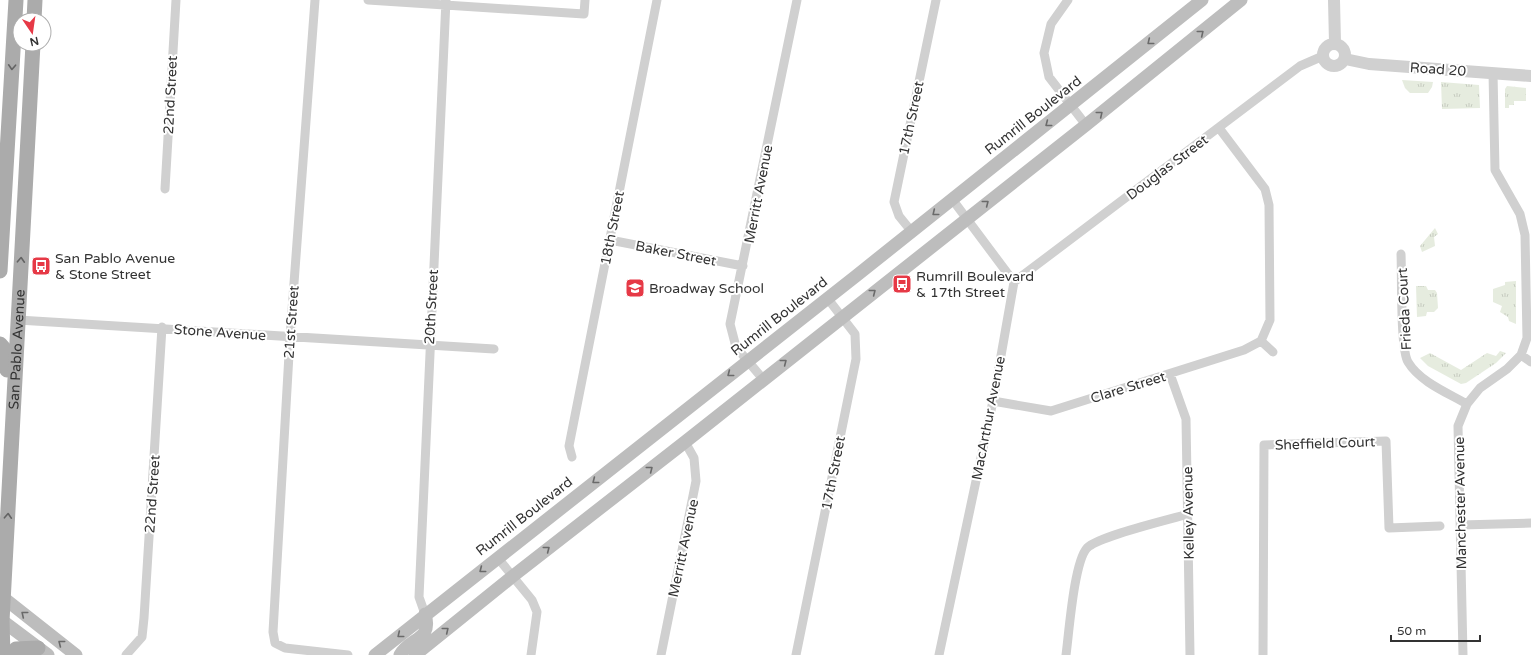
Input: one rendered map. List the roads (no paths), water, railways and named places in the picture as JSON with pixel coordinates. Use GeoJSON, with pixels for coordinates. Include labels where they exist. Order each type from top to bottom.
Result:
{"type":"FeatureCollection","features":[{"type":"Feature","properties":{"kind":"main road","name":"San Pablo Avenue"},"geometry":{"type":"LineString","coordinates":[[0,271],[16,0]]}},
{"type":"Feature","properties":{"kind":"main road"},"geometry":{"type":"LineString","coordinates":[[34,12],[35,0]]}},
{"type":"Feature","properties":{"kind":"main road","name":"Rumrill Boulevard"},"geometry":{"type":"LineString","coordinates":[[375,655],[497,557],[828,299],[1202,0]]}},
{"type":"Feature","properties":{"kind":"main road"},"geometry":{"type":"LineString","coordinates":[[416,655],[513,576],[1086,125],[1241,0]]}},
{"type":"Feature","properties":{"kind":"main road","name":"San Pablo Avenue"},"geometry":{"type":"LineString","coordinates":[[3,655],[1,620],[2,596],[33,52]]}},
{"type":"Feature","properties":{"kind":"main road"},"geometry":{"type":"LineString","coordinates":[[0,266],[12,286],[11,307],[18,320]]}},
{"type":"Feature","properties":{"kind":"main road"},"geometry":{"type":"LineString","coordinates":[[0,344],[7,352],[6,398],[13,408]]}},
{"type":"Feature","properties":{"kind":"main road"},"geometry":{"type":"LineString","coordinates":[[2,596],[76,655]]}},
{"type":"Feature","properties":{"kind":"main road"},"geometry":{"type":"LineString","coordinates":[[400,655],[427,630],[428,623],[425,614]]}},
{"type":"Feature","properties":{"kind":"main road"},"geometry":{"type":"LineString","coordinates":[[1,620],[43,651]]}},
{"type":"Feature","properties":{"kind":"main road"},"geometry":{"type":"LineString","coordinates":[[12,655],[16,649],[43,651]]}},
{"type":"Feature","properties":{"kind":"street","name":"22nd Street"},"geometry":{"type":"LineString","coordinates":[[165,189],[176,0]]}},
{"type":"Feature","properties":{"kind":"street","name":"21st Street"},"geometry":{"type":"LineString","coordinates":[[315,0],[290,337],[273,632],[276,643],[285,648],[348,655]]}},
{"type":"Feature","properties":{"kind":"street"},"geometry":{"type":"LineString","coordinates":[[368,0],[445,2],[584,14],[585,0]]}},
{"type":"Feature","properties":{"kind":"street","name":"18th Street"},"geometry":{"type":"LineString","coordinates":[[572,457],[569,446],[657,0]]}},
{"type":"Feature","properties":{"kind":"street","name":"Merritt Avenue"},"geometry":{"type":"LineString","coordinates":[[763,379],[736,347],[730,324],[797,0]]}},
{"type":"Feature","properties":{"kind":"street","name":"17th Street"},"geometry":{"type":"LineString","coordinates":[[912,232],[899,216],[894,202],[936,0]]}},
{"type":"Feature","properties":{"kind":"street"},"geometry":{"type":"LineString","coordinates":[[1068,0],[1051,24],[1044,53],[1049,77],[1086,125]]}},
{"type":"Feature","properties":{"kind":"street"},"geometry":{"type":"LineString","coordinates":[[1334,0],[1335,44]]}},
{"type":"Feature","properties":{"kind":"street","name":"20th Street"},"geometry":{"type":"LineString","coordinates":[[425,614],[420,597],[445,2]]}},
{"type":"Feature","properties":{"kind":"street"},"geometry":{"type":"LineString","coordinates":[[1323,56],[1328,46],[1335,44],[1344,49],[1345,59]]}},
{"type":"Feature","properties":{"kind":"street","name":"Road 20"},"geometry":{"type":"LineString","coordinates":[[1323,56],[1326,63],[1333,66],[1340,64],[1345,59],[1368,64],[1531,76]]}},
{"type":"Feature","properties":{"kind":"street","name":"Douglas Street"},"geometry":{"type":"LineString","coordinates":[[1014,282],[1300,66],[1323,56]]}},
{"type":"Feature","properties":{"kind":"street","name":"Manchester Avenue"},"geometry":{"type":"LineString","coordinates":[[1464,655],[1458,426],[1468,404],[1480,388],[1507,369],[1521,355],[1527,338],[1525,234],[1520,214],[1495,170],[1492,73]]}},
{"type":"Feature","properties":{"kind":"street"},"geometry":{"type":"LineString","coordinates":[[1219,128],[1265,189],[1269,205],[1270,320],[1260,341],[1273,352]]}},
{"type":"Feature","properties":{"kind":"street"},"geometry":{"type":"LineString","coordinates":[[952,199],[968,217],[1014,282]]}},
{"type":"Feature","properties":{"kind":"street","name":"Baker Street"},"geometry":{"type":"LineString","coordinates":[[610,240],[743,266]]}},
{"type":"Feature","properties":{"kind":"street","name":"Frieda Court"},"geometry":{"type":"LineString","coordinates":[[1401,254],[1404,340],[1407,361],[1419,375],[1468,404]]}},
{"type":"Feature","properties":{"kind":"street","name":"MacArthur Avenue"},"geometry":{"type":"LineString","coordinates":[[939,655],[993,401],[1014,282]]}},
{"type":"Feature","properties":{"kind":"street","name":"17th Street"},"geometry":{"type":"LineString","coordinates":[[796,655],[856,359],[855,334],[843,316],[828,299]]}},
{"type":"Feature","properties":{"kind":"street","name":"Stone Avenue"},"geometry":{"type":"LineString","coordinates":[[18,320],[162,327],[290,337],[430,344],[494,349]]}},
{"type":"Feature","properties":{"kind":"street","name":"22nd Street"},"geometry":{"type":"LineString","coordinates":[[126,655],[142,637],[162,327]]}},
{"type":"Feature","properties":{"kind":"street","name":"Clare Street"},"geometry":{"type":"LineString","coordinates":[[993,401],[1051,411],[1244,350],[1260,341]]}},
{"type":"Feature","properties":{"kind":"street"},"geometry":{"type":"LineString","coordinates":[[1521,355],[1531,362]]}},
{"type":"Feature","properties":{"kind":"street","name":"Kelley Avenue"},"geometry":{"type":"LineString","coordinates":[[1170,374],[1186,419],[1190,655]]}},
{"type":"Feature","properties":{"kind":"street","name":"Sheffield Court"},"geometry":{"type":"LineString","coordinates":[[1263,655],[1264,445],[1386,441],[1389,528],[1440,526]]}},
{"type":"Feature","properties":{"kind":"street","name":"Merritt Avenue"},"geometry":{"type":"LineString","coordinates":[[661,655],[696,481],[694,458],[685,442]]}},
{"type":"Feature","properties":{"kind":"street"},"geometry":{"type":"LineString","coordinates":[[1066,655],[1079,564],[1087,548],[1102,539],[1188,514]]}},
{"type":"Feature","properties":{"kind":"street"},"geometry":{"type":"LineString","coordinates":[[1461,525],[1531,523]]}},
{"type":"Feature","properties":{"kind":"street"},"geometry":{"type":"LineString","coordinates":[[497,557],[532,600],[537,612],[531,655]]}},
{"type":"Feature","properties":{"kind":"place","name":"San Pablo Avenue & Stone Street"},"geometry":{"type":"Point","coordinates":[41,266]}},
{"type":"Feature","properties":{"kind":"place","name":"Rumrill Boulevard & 17th Street"},"geometry":{"type":"Point","coordinates":[902,284]}},
{"type":"Feature","properties":{"kind":"place","name":"Broadway School"},"geometry":{"type":"Point","coordinates":[635,288]}}]}
